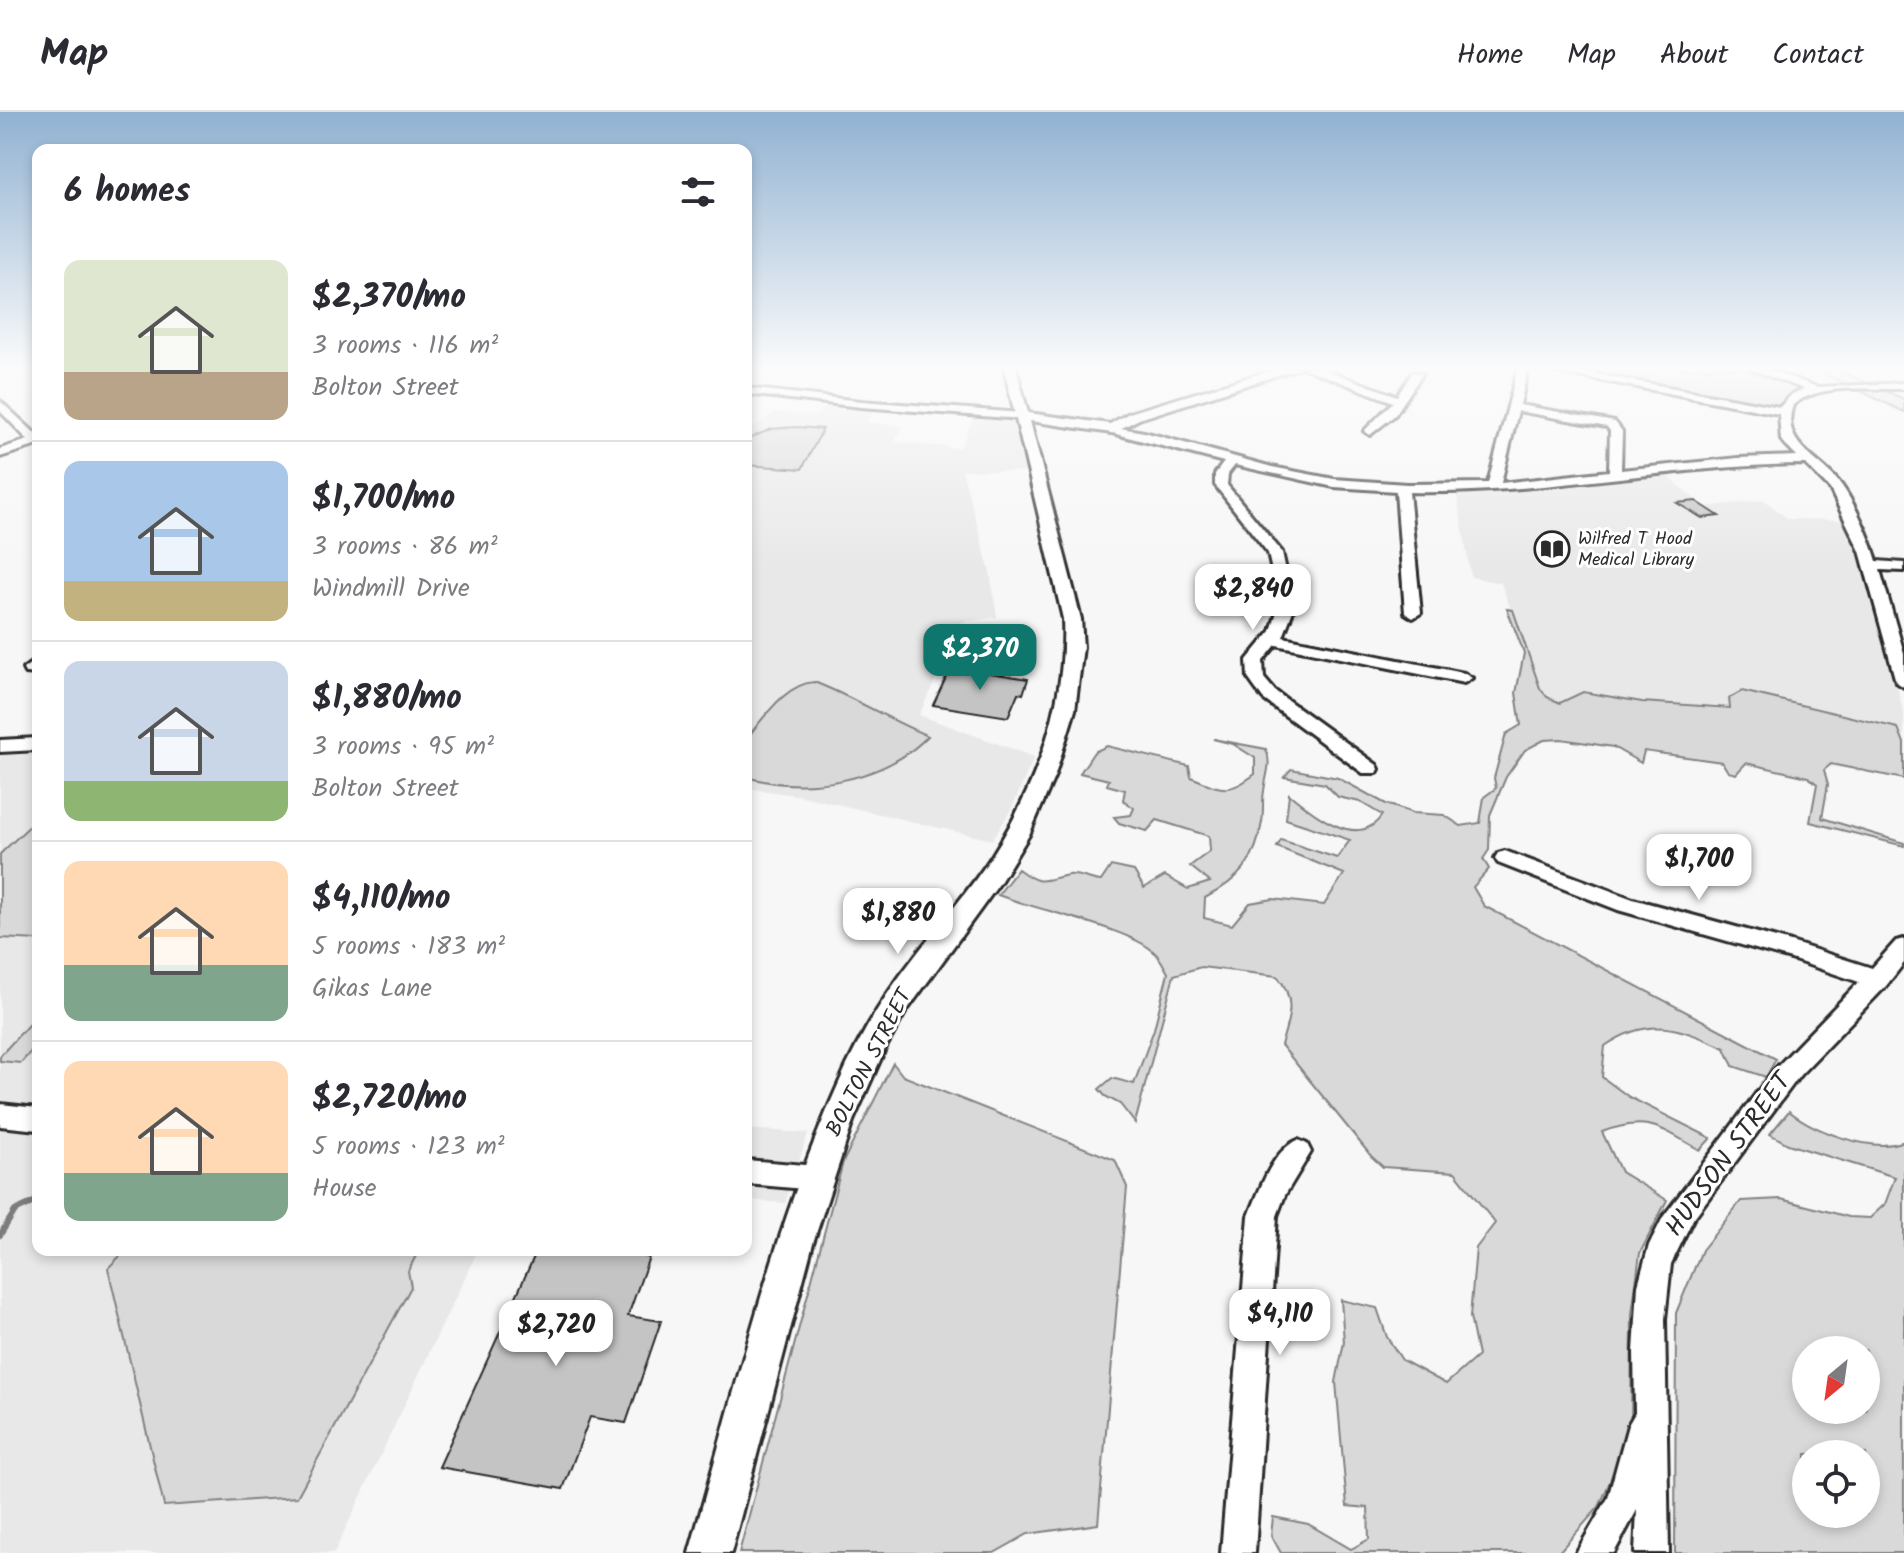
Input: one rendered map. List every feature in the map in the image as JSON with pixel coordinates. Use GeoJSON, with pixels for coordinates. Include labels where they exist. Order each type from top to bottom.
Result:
{"type":"FeatureCollection","features":[{"type":"Feature","properties":{"kind":"main road","name":"BOLTON STREET"},"geometry":{"type":"LineString","coordinates":[[710,1553],[816,1178],[841,1113],[893,1008],[1013,841],[1067,705],[1074,632],[1027,435]]}},
{"type":"Feature","properties":{"kind":"street"},"geometry":{"type":"LineString","coordinates":[[1142,435],[1233,460],[1345,484],[1402,488],[1494,486],[1737,460],[1808,460]]}},
{"type":"Feature","properties":{"kind":"street"},"geometry":{"type":"LineString","coordinates":[[1494,486],[1506,435]]}},
{"type":"Feature","properties":{"kind":"street"},"geometry":{"type":"LineString","coordinates":[[1615,472],[1616,435]]}},
{"type":"Feature","properties":{"kind":"street"},"geometry":{"type":"LineString","coordinates":[[1787,435],[1787,440],[1836,487],[1871,565],[1890,643],[1904,682]]}},
{"type":"Feature","properties":{"kind":"street"},"geometry":{"type":"LineString","coordinates":[[0,453],[32,443]]}},
{"type":"Feature","properties":{"kind":"street"},"geometry":{"type":"LineString","coordinates":[[1233,460],[1224,468],[1221,485],[1268,541],[1279,566],[1286,608],[1275,640],[1255,660],[1256,678],[1260,686],[1288,710],[1370,769]]}},
{"type":"Feature","properties":{"kind":"street"},"geometry":{"type":"LineString","coordinates":[[1402,488],[1413,613]]}},
{"type":"Feature","properties":{"kind":"street"},"geometry":{"type":"LineString","coordinates":[[1871,565],[1904,567]]}},
{"type":"Feature","properties":{"kind":"street"},"geometry":{"type":"LineString","coordinates":[[1275,640],[1464,678]]}},
{"type":"Feature","properties":{"kind":"street"},"geometry":{"type":"LineString","coordinates":[[0,746],[32,744]]}},
{"type":"Feature","properties":{"kind":"street"},"geometry":{"type":"LineString","coordinates":[[1505,858],[1641,910],[1793,949],[1878,980]]}},
{"type":"Feature","properties":{"kind":"street","name":"HUDSON STREET"},"geometry":{"type":"LineString","coordinates":[[1652,1553],[1655,1494],[1648,1405],[1653,1283],[1665,1241],[1677,1218],[1798,1060],[1878,980],[1904,947]]}},
{"type":"Feature","properties":{"kind":"street"},"geometry":{"type":"LineString","coordinates":[[0,1115],[32,1118]]}},
{"type":"Feature","properties":{"kind":"street"},"geometry":{"type":"LineString","coordinates":[[1238,1553],[1263,1216],[1274,1188],[1298,1152]]}},
{"type":"Feature","properties":{"kind":"street"},"geometry":{"type":"LineString","coordinates":[[752,1173],[816,1178]]}},
{"type":"Feature","properties":{"kind":"street","name":"HUDSON STREET"},"geometry":{"type":"LineString","coordinates":[[1593,1553],[1616,1521],[1625,1501],[1648,1405]]}},
{"type":"Feature","properties":{"kind":"shaded area"},"geometry":{"type":"Polygon","coordinates":[[[752,435],[898,435],[895,442],[960,448],[966,435],[1017,435],[1026,472],[962,470],[990,572],[997,617],[962,622],[919,715],[1034,757],[1012,808],[992,840],[802,796],[752,789],[752,435]]]}},
{"type":"Feature","properties":{"kind":"shaded area"},"geometry":{"type":"Polygon","coordinates":[[[820,435],[802,469],[752,465],[752,437],[820,435]]]}},
{"type":"Feature","properties":{"kind":"shaded area"},"geometry":{"type":"Polygon","coordinates":[[[1662,471],[1704,507],[1764,500],[1788,519],[1844,520],[1866,565],[1904,714],[1904,775],[1517,732],[1531,664],[1501,583],[1471,577],[1456,490],[1539,487],[1662,471]]]}},
{"type":"Feature","properties":{"kind":"shaded area"},"geometry":{"type":"Polygon","coordinates":[[[1507,609],[1513,610],[1540,688],[1547,697],[1560,703],[1583,692],[1642,702],[1730,708],[1729,698],[1742,691],[1898,728],[1904,743],[1904,779],[1831,764],[1824,770],[1828,784],[1822,818],[1904,843],[1904,846],[1810,822],[1817,784],[1808,777],[1746,763],[1736,774],[1728,772],[1722,762],[1644,751],[1641,763],[1613,747],[1561,739],[1544,740],[1525,750],[1506,777],[1490,815],[1489,850],[1483,859],[1489,869],[1473,887],[1484,906],[1776,1059],[1766,1077],[1733,1066],[1725,1048],[1679,1030],[1665,1028],[1636,1030],[1605,1046],[1602,1077],[1629,1097],[1711,1138],[1700,1150],[1654,1126],[1632,1125],[1602,1132],[1621,1172],[1667,1200],[1640,1253],[1632,1314],[1631,1433],[1599,1507],[1558,1553],[1281,1553],[1271,1535],[1273,1517],[1308,1524],[1351,1549],[1369,1539],[1368,1508],[1347,1506],[1336,1382],[1344,1342],[1341,1300],[1377,1308],[1387,1337],[1402,1360],[1446,1384],[1478,1356],[1470,1317],[1476,1248],[1495,1223],[1455,1172],[1383,1167],[1371,1156],[1281,1045],[1290,1009],[1287,993],[1277,976],[1201,967],[1174,975],[1135,1123],[1120,1104],[1099,1089],[1112,1078],[1134,1084],[1154,1029],[1168,973],[1162,962],[1142,943],[1124,935],[998,895],[1018,869],[1038,880],[1071,875],[1101,881],[1111,866],[1134,871],[1144,888],[1165,876],[1188,889],[1210,882],[1190,866],[1210,851],[1209,836],[1157,820],[1147,831],[1119,823],[1114,817],[1131,815],[1134,808],[1123,800],[1125,790],[1107,785],[1109,780],[1080,773],[1094,752],[1107,746],[1189,766],[1191,777],[1224,788],[1237,785],[1255,774],[1255,758],[1233,744],[1213,739],[1266,749],[1269,764],[1262,822],[1255,848],[1236,876],[1205,898],[1204,918],[1232,925],[1250,903],[1273,899],[1324,905],[1344,874],[1277,847],[1281,840],[1337,858],[1350,840],[1286,819],[1289,794],[1323,819],[1349,829],[1361,830],[1382,815],[1360,802],[1338,797],[1325,784],[1284,777],[1291,769],[1338,778],[1386,804],[1413,813],[1444,815],[1461,826],[1480,823],[1484,797],[1496,788],[1494,778],[1506,734],[1521,725],[1516,693],[1524,653],[1507,609]]]}},
{"type":"Feature","properties":{"kind":"shaded area"},"geometry":{"type":"Polygon","coordinates":[[[814,682],[928,736],[910,752],[889,764],[843,780],[793,784],[752,778],[752,732],[784,695],[803,684],[814,682]]]}},
{"type":"Feature","properties":{"kind":"shaded area"},"geometry":{"type":"Polygon","coordinates":[[[32,749],[32,1256],[475,1256],[334,1553],[0,1553],[0,751],[32,749]]]}},
{"type":"Feature","properties":{"kind":"shaded area"},"geometry":{"type":"Polygon","coordinates":[[[32,824],[32,940],[0,938],[0,854],[32,824]]]}},
{"type":"Feature","properties":{"kind":"shaded area"},"geometry":{"type":"Polygon","coordinates":[[[32,1021],[32,1050],[21,1063],[0,1061],[0,1056],[32,1021]]]}},
{"type":"Feature","properties":{"kind":"shaded area"},"geometry":{"type":"Polygon","coordinates":[[[893,1063],[903,1076],[1115,1160],[1127,1187],[1098,1524],[1028,1534],[994,1553],[739,1553],[843,1162],[893,1063]]]}},
{"type":"Feature","properties":{"kind":"shaded area"},"geometry":{"type":"Polygon","coordinates":[[[1789,1111],[1813,1126],[1844,1138],[1876,1145],[1904,1141],[1904,1553],[1675,1553],[1676,1313],[1702,1250],[1741,1201],[1781,1199],[1849,1217],[1870,1218],[1885,1204],[1895,1177],[1788,1144],[1770,1134],[1789,1111]]]}},
{"type":"Feature","properties":{"kind":"shaded area"},"geometry":{"type":"Polygon","coordinates":[[[752,1129],[808,1133],[785,1203],[752,1200],[752,1129]]]}},
{"type":"Feature","properties":{"kind":"shaded area"},"geometry":{"type":"Polygon","coordinates":[[[120,1256],[416,1256],[408,1271],[411,1287],[297,1497],[164,1506],[108,1268],[120,1256]]]}},
{"type":"Feature","properties":{"kind":"building"},"geometry":{"type":"Polygon","coordinates":[[[1696,501],[1719,516],[1702,518],[1677,503],[1696,501]]]}},
{"type":"Feature","properties":{"kind":"building"},"geometry":{"type":"Polygon","coordinates":[[[951,667],[1028,679],[1023,694],[1018,693],[1008,717],[933,705],[951,667]]]}},
{"type":"Feature","properties":{"kind":"building"},"geometry":{"type":"Polygon","coordinates":[[[534,1256],[649,1257],[628,1316],[661,1321],[626,1423],[590,1417],[563,1489],[439,1467],[534,1256]]]}},
{"type":"Feature","properties":{"kind":"waterway"},"geometry":{"type":"LineString","coordinates":[[0,1235],[15,1211],[32,1203]]}},
{"type":"Feature","properties":{"kind":"place","name":"Wilfred T Hood Medical Library"},"geometry":{"type":"Point","coordinates":[1552,549]}}]}
